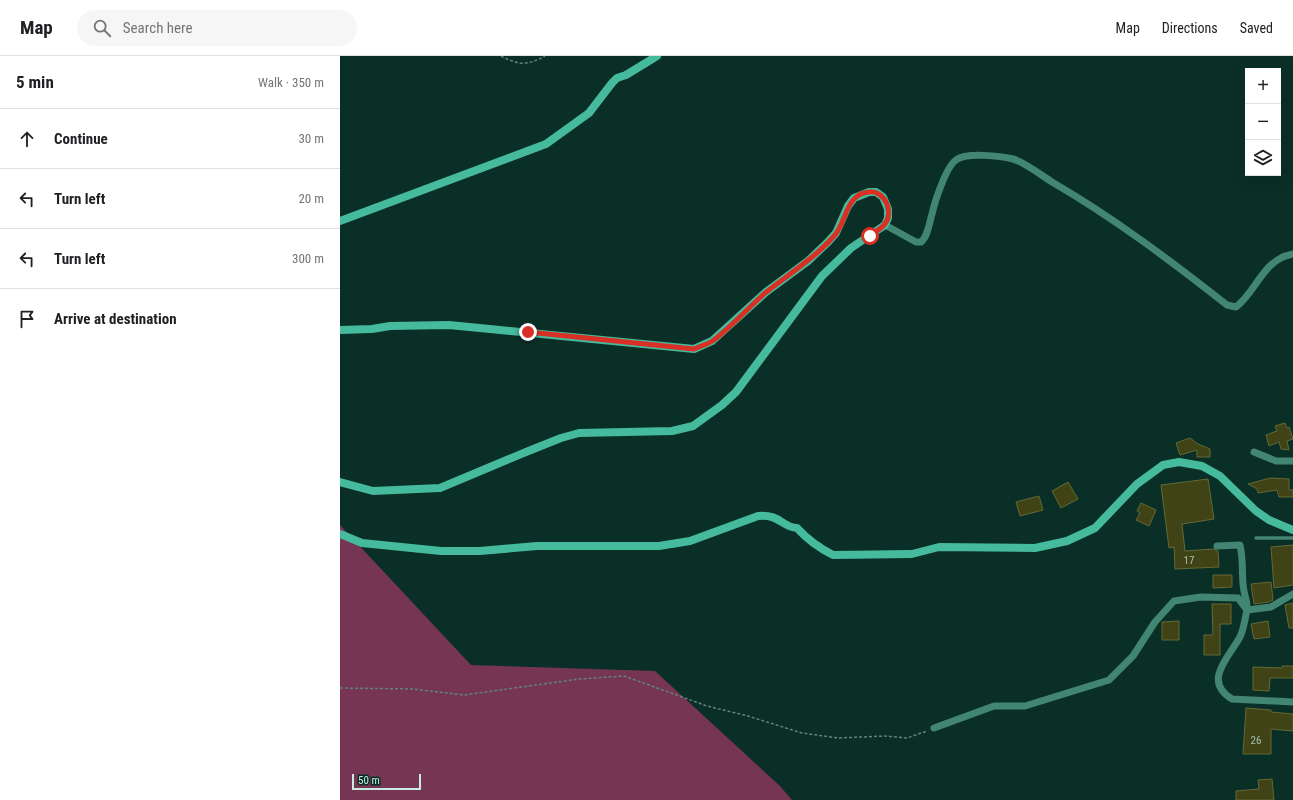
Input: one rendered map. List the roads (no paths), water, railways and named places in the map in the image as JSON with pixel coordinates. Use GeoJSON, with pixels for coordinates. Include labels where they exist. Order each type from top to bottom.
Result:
{"type":"FeatureCollection","features":[{"type":"Feature","properties":{"kind":"street"},"geometry":{"type":"LineString","coordinates":[[340,221],[546,144],[589,113],[612,83],[618,78],[626,75],[657,56]]}},
{"type":"Feature","properties":{"kind":"street"},"geometry":{"type":"LineString","coordinates":[[884,225],[916,242],[921,242],[927,234],[933,210],[949,168],[956,160],[965,156],[987,156],[1013,159],[1075,195],[1165,257],[1227,305],[1236,307],[1245,300],[1264,270],[1283,256],[1293,254]]}},
{"type":"Feature","properties":{"kind":"street"},"geometry":{"type":"LineString","coordinates":[[340,330],[372,329],[390,326],[449,325],[694,349],[712,341],[766,292],[808,261],[828,242],[840,227],[848,206],[859,195],[869,192],[876,192],[883,197],[888,209],[888,218],[884,225],[851,248],[822,276],[736,392],[722,405],[693,426],[672,431],[602,432],[573,435],[526,452],[440,488],[373,491],[340,482]]}},
{"type":"Feature","properties":{"kind":"street"},"geometry":{"type":"LineString","coordinates":[[1254,452],[1276,461],[1293,461]]}},
{"type":"Feature","properties":{"kind":"street"},"geometry":{"type":"LineString","coordinates":[[340,534],[362,543],[441,551],[480,551],[537,546],[659,546],[690,541],[758,516],[769,515],[777,518],[790,528],[797,528],[816,545],[833,555],[912,554],[939,547],[1035,548],[1067,541],[1095,528],[1137,484],[1163,465],[1179,462],[1202,466],[1220,476],[1256,511],[1269,520],[1293,530]]}},
{"type":"Feature","properties":{"kind":"street"},"geometry":{"type":"LineString","coordinates":[[1217,546],[1240,545],[1244,560],[1244,591],[1248,601],[1241,635],[1220,669],[1218,678],[1220,687],[1225,695],[1232,699],[1293,702]]}},
{"type":"Feature","properties":{"kind":"street"},"geometry":{"type":"LineString","coordinates":[[1247,610],[1271,607],[1293,594]]}},
{"type":"Feature","properties":{"kind":"street"},"geometry":{"type":"LineString","coordinates":[[934,728],[994,706],[1024,706],[1109,680],[1133,656],[1155,622],[1174,602],[1202,597],[1238,598],[1247,610]]}},
{"type":"Feature","properties":{"kind":"lane"},"geometry":{"type":"LineString","coordinates":[[1256,538],[1293,538]]}}]}
